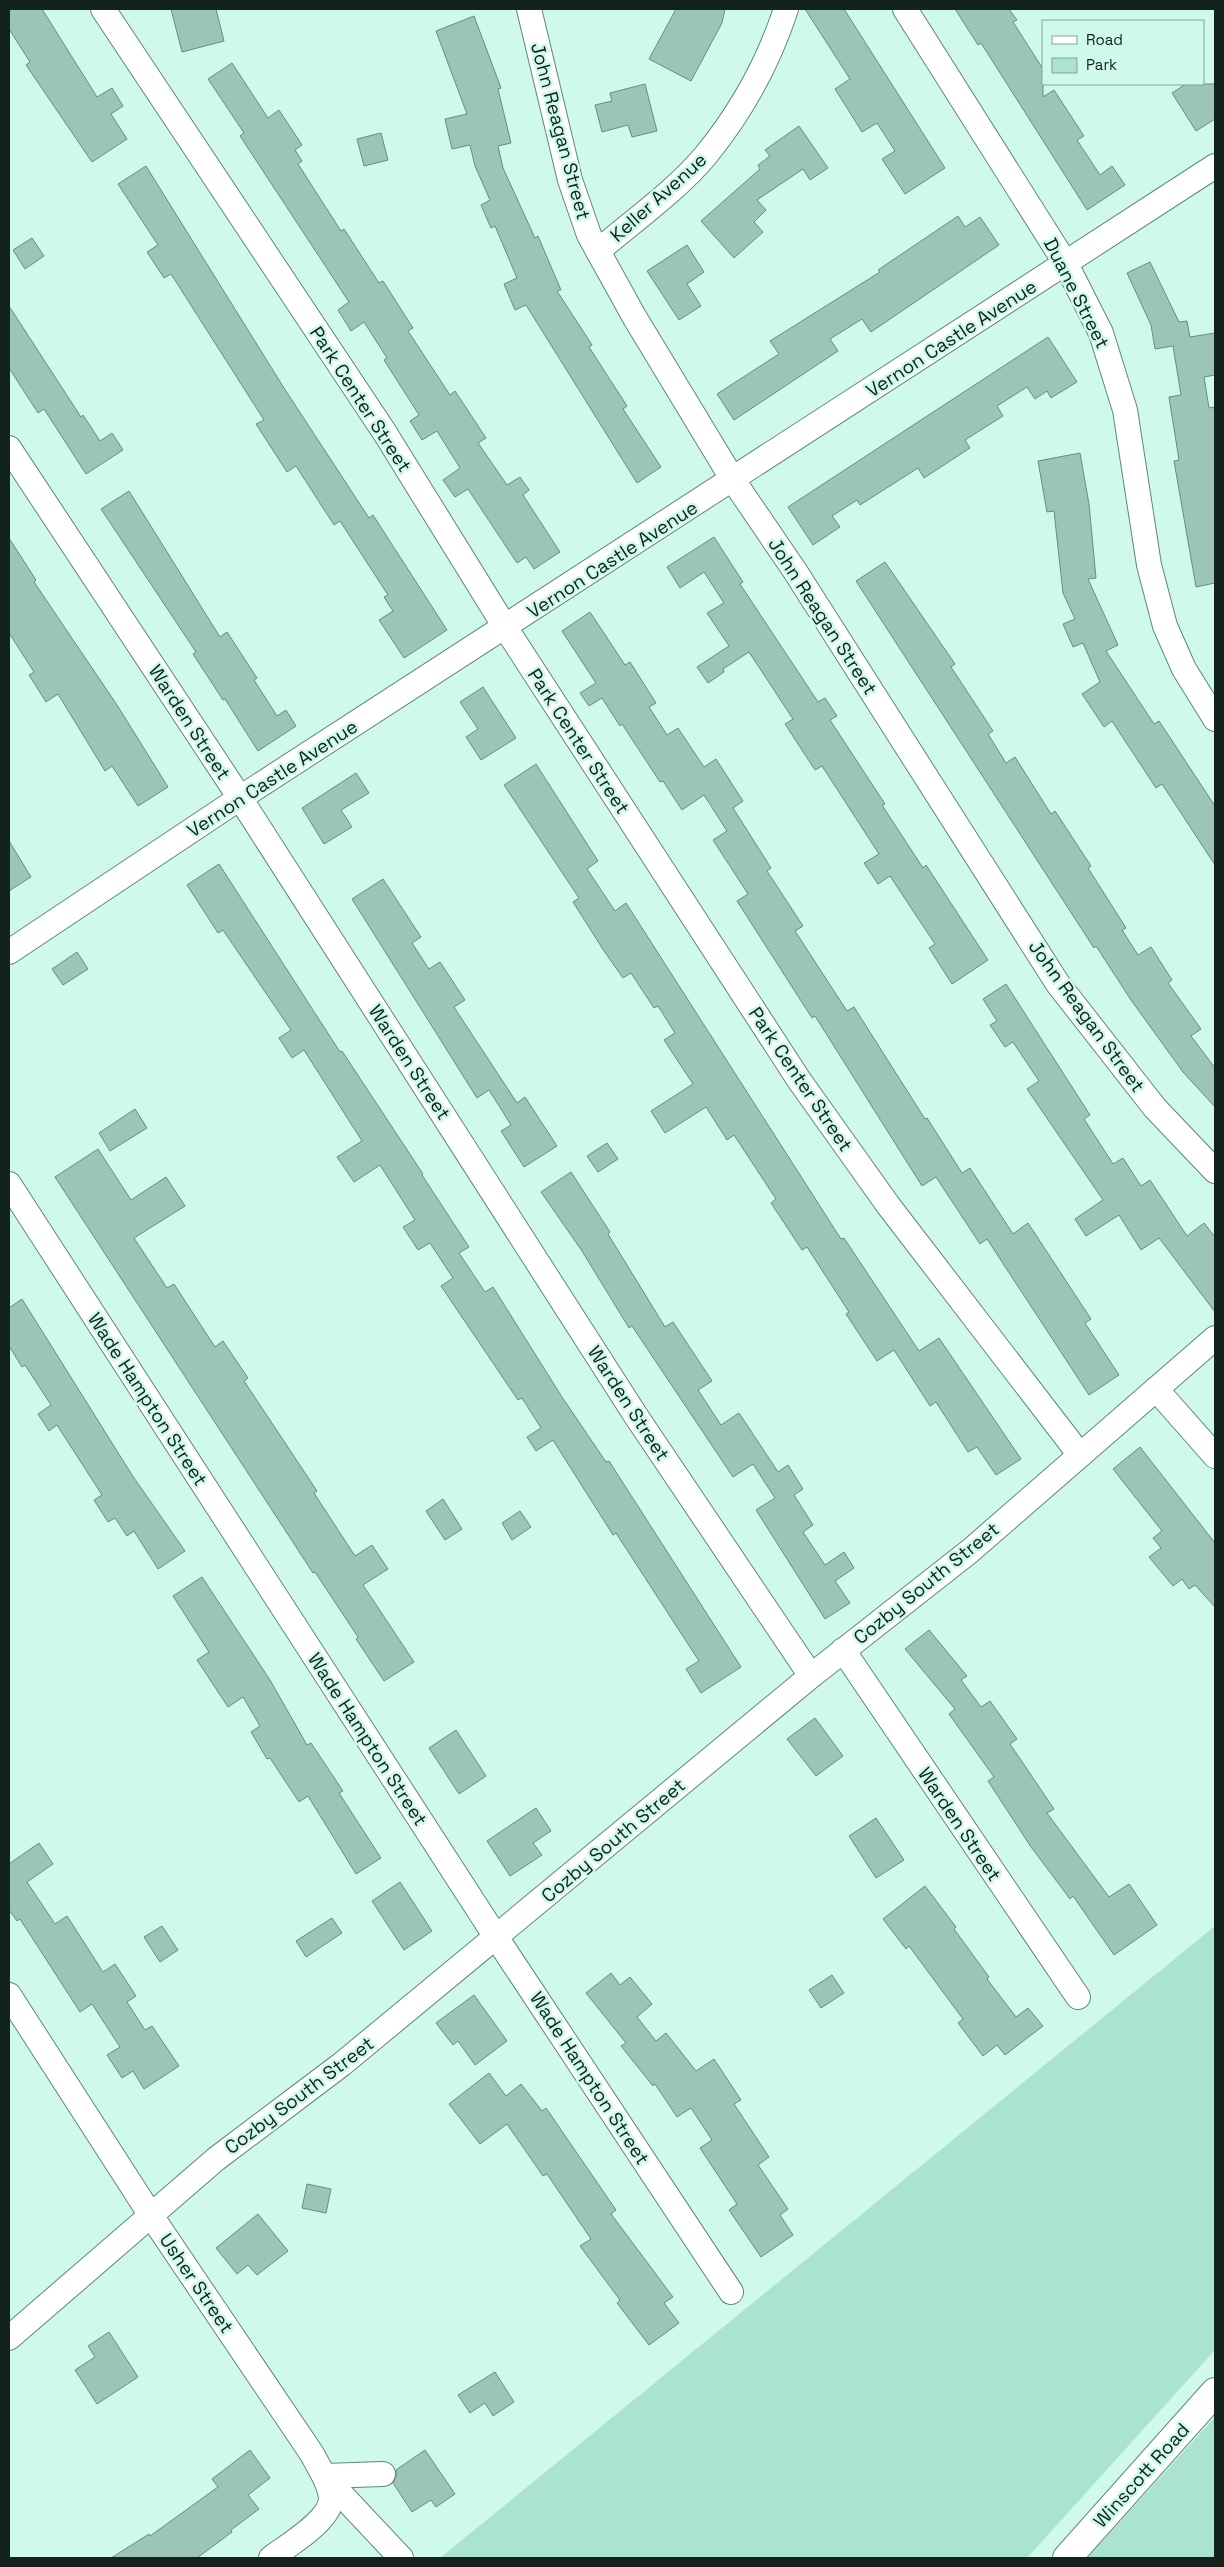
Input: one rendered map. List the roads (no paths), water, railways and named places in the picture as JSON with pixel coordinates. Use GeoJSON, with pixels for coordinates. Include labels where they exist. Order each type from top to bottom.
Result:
{"type":"FeatureCollection","features":[{"type":"Feature","properties":{"kind":"main road","name":"Winscott Road"},"geometry":{"type":"LineString","coordinates":[[1067,2558],[1215,2392]]}},
{"type":"Feature","properties":{"kind":"street","name":"Park Center Street"},"geometry":{"type":"LineString","coordinates":[[102,9],[385,433],[505,628],[799,1080],[888,1205],[1080,1455]]}},
{"type":"Feature","properties":{"kind":"street","name":"John Reagan Street"},"geometry":{"type":"LineString","coordinates":[[529,9],[570,180],[590,235],[635,318],[733,480],[795,571],[1058,984],[1155,1108],[1215,1171]]}},
{"type":"Feature","properties":{"kind":"street","name":"Keller Avenue"},"geometry":{"type":"LineString","coordinates":[[598,251],[687,175],[706,155],[745,98],[762,69],[786,9]]}},
{"type":"Feature","properties":{"kind":"street","name":"Duane Street"},"geometry":{"type":"LineString","coordinates":[[905,9],[1066,264],[1101,333],[1125,410],[1149,565],[1165,626],[1184,669],[1215,719]]}},
{"type":"Feature","properties":{"kind":"street","name":"Vernon Castle Avenue"},"geometry":{"type":"LineString","coordinates":[[9,952],[240,798],[1215,166]]}},
{"type":"Feature","properties":{"kind":"street","name":"Warden Street"},"geometry":{"type":"LineString","coordinates":[[9,448],[240,798],[636,1416],[811,1676]]}},
{"type":"Feature","properties":{"kind":"street","name":"Wade Hampton Street"},"geometry":{"type":"LineString","coordinates":[[9,1184],[496,1936],[731,2292]]}},
{"type":"Feature","properties":{"kind":"street","name":"Cozby South Street"},"geometry":{"type":"LineString","coordinates":[[9,2338],[150,2214],[216,2159],[342,2064],[811,1676],[970,1551],[1215,1338]]}},
{"type":"Feature","properties":{"kind":"street"},"geometry":{"type":"LineString","coordinates":[[1156,1389],[1215,1456]]}},
{"type":"Feature","properties":{"kind":"street","name":"Warden Street"},"geometry":{"type":"LineString","coordinates":[[843,1650],[1078,1997]]}},
{"type":"Feature","properties":{"kind":"street","name":"Usher Street"},"geometry":{"type":"LineString","coordinates":[[9,1995],[150,2214],[312,2454],[324,2476],[401,2558]]}},
{"type":"Feature","properties":{"kind":"street"},"geometry":{"type":"LineString","coordinates":[[271,2558],[324,2518],[330,2506],[331,2496],[324,2476],[383,2474]]}}]}
